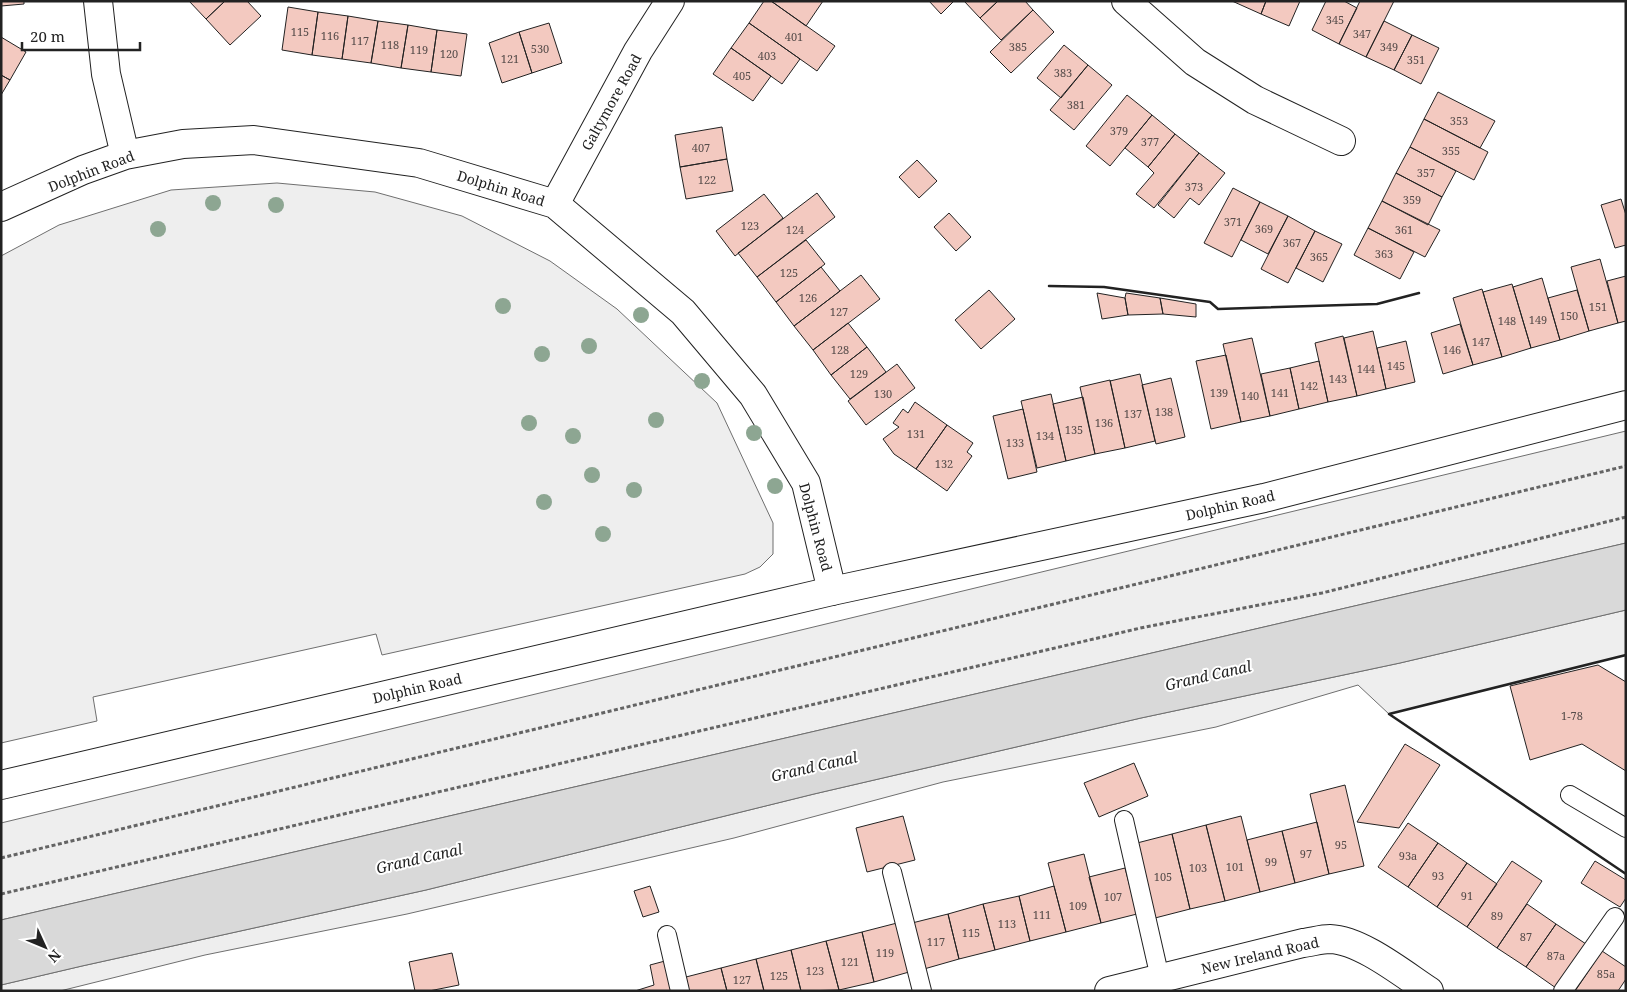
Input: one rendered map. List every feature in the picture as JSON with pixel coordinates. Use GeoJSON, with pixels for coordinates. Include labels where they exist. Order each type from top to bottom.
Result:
{"type":"FeatureCollection","features":[{"type":"Feature","properties":{"kind":"street"},"geometry":{"type":"LineString","coordinates":[[98,1],[106,74],[125,155]]}},
{"type":"Feature","properties":{"kind":"street","name":"Galtymore Road"},"geometry":{"type":"LineString","coordinates":[[555,204],[638,52],[670,1]]}},
{"type":"Feature","properties":{"kind":"street"},"geometry":{"type":"LineString","coordinates":[[1126,1],[1203,67],[1255,100],[1341,141]]}},
{"type":"Feature","properties":{"kind":"street","name":"Dolphin Road"},"geometry":{"type":"LineString","coordinates":[[1,207],[84,170],[125,155],[183,144],[254,140],[419,162],[555,204],[683,312],[753,395],[806,483],[832,591]]}},
{"type":"Feature","properties":{"kind":"street","name":"Dolphin Road"},"geometry":{"type":"LineString","coordinates":[[1,785],[832,591],[1264,498],[1626,405]]}},
{"type":"Feature","properties":{"kind":"street","name":"New Ireland Road"},"geometry":{"type":"LineString","coordinates":[[1110,991],[1303,943],[1331,939],[1369,952],[1429,991]]}},
{"type":"Feature","properties":{"kind":"lane"},"geometry":{"type":"LineString","coordinates":[[1570,795],[1626,828]]}},
{"type":"Feature","properties":{"kind":"lane"},"geometry":{"type":"LineString","coordinates":[[1124,820],[1160,978]]}},
{"type":"Feature","properties":{"kind":"lane"},"geometry":{"type":"LineString","coordinates":[[892,872],[922,991]]}},
{"type":"Feature","properties":{"kind":"lane"},"geometry":{"type":"LineString","coordinates":[[1562,991],[1615,917]]}},
{"type":"Feature","properties":{"kind":"lane"},"geometry":{"type":"LineString","coordinates":[[667,935],[680,991]]}},
{"type":"Feature","properties":{"kind":"path"},"geometry":{"type":"LineString","coordinates":[[1,858],[1626,466]]}},
{"type":"Feature","properties":{"kind":"path"},"geometry":{"type":"LineString","coordinates":[[1,894],[1145,627],[1322,593],[1626,518]]}},
{"type":"Feature","properties":{"kind":"shaded area"},"geometry":{"type":"Polygon","coordinates":[[[277,183],[375,192],[462,216],[550,261],[617,309],[717,403],[773,523],[773,554],[760,567],[745,574],[382,655],[376,634],[93,697],[97,721],[1,743],[1,256],[59,225],[171,190],[277,183]]]}},
{"type":"Feature","properties":{"kind":"shaded area"},"geometry":{"type":"Polygon","coordinates":[[[1626,431],[1626,543],[1,920],[1,823],[1626,431]]]}},
{"type":"Feature","properties":{"kind":"shaded area"},"geometry":{"type":"Polygon","coordinates":[[[1626,610],[1626,655],[1389,714],[1358,685],[1216,727],[943,782],[734,838],[407,914],[205,955],[60,991],[1,991],[1,985],[426,890],[814,794],[1141,718],[1400,663],[1626,610]]]}},
{"type":"Feature","properties":{"kind":"water","name":"Grand Canal"},"geometry":{"type":"Polygon","coordinates":[[[1626,543],[1626,610],[1400,663],[1141,718],[814,794],[426,890],[1,985],[1,920],[1626,543]]]}},
{"type":"Feature","properties":{"kind":"building"},"geometry":{"type":"Polygon","coordinates":[[[1,1],[24,1],[24,4],[1,6],[1,1]]]}},
{"type":"Feature","properties":{"kind":"building"},"geometry":{"type":"Polygon","coordinates":[[[189,1],[225,1],[206,19],[189,1]]]}},
{"type":"Feature","properties":{"kind":"building"},"geometry":{"type":"Polygon","coordinates":[[[225,1],[247,1],[261,16],[230,45],[206,19],[225,1]]]}},
{"type":"Feature","properties":{"kind":"building"},"geometry":{"type":"Polygon","coordinates":[[[764,1],[771,1],[835,46],[817,71],[749,23],[764,1]]]}},
{"type":"Feature","properties":{"kind":"building"},"geometry":{"type":"Polygon","coordinates":[[[771,1],[823,1],[806,26],[771,1]]]}},
{"type":"Feature","properties":{"kind":"building"},"geometry":{"type":"Polygon","coordinates":[[[929,1],[954,1],[941,14],[929,1]]]}},
{"type":"Feature","properties":{"kind":"building"},"geometry":{"type":"Polygon","coordinates":[[[964,1],[998,1],[980,18],[964,1]]]}},
{"type":"Feature","properties":{"kind":"building"},"geometry":{"type":"Polygon","coordinates":[[[998,1],[1025,1],[1033,10],[1001,40],[980,18],[998,1]]]}},
{"type":"Feature","properties":{"kind":"building"},"geometry":{"type":"Polygon","coordinates":[[[1232,1],[1266,1],[1261,14],[1232,1]]]}},
{"type":"Feature","properties":{"kind":"building"},"geometry":{"type":"Polygon","coordinates":[[[1266,1],[1300,1],[1289,26],[1261,14],[1266,1]]]}},
{"type":"Feature","properties":{"kind":"building"},"geometry":{"type":"Polygon","coordinates":[[[1326,1],[1344,1],[1357,8],[1339,44],[1312,30],[1326,1]]]}},
{"type":"Feature","properties":{"kind":"building"},"geometry":{"type":"Polygon","coordinates":[[[1360,1],[1394,1],[1366,57],[1339,44],[1360,1]]]}},
{"type":"Feature","properties":{"kind":"building"},"geometry":{"type":"Polygon","coordinates":[[[288,7],[318,12],[312,55],[282,50],[288,7]]]}},
{"type":"Feature","properties":{"kind":"building"},"geometry":{"type":"Polygon","coordinates":[[[1033,10],[1054,32],[1011,73],[990,52],[1033,10]]]}},
{"type":"Feature","properties":{"kind":"building"},"geometry":{"type":"Polygon","coordinates":[[[318,12],[348,16],[342,59],[312,55],[318,12]]]}},
{"type":"Feature","properties":{"kind":"building"},"geometry":{"type":"Polygon","coordinates":[[[348,16],[378,21],[371,63],[342,59],[348,16]]]}},
{"type":"Feature","properties":{"kind":"building"},"geometry":{"type":"Polygon","coordinates":[[[378,21],[408,25],[401,68],[371,63],[378,21]]]}},
{"type":"Feature","properties":{"kind":"building"},"geometry":{"type":"Polygon","coordinates":[[[1384,21],[1412,35],[1394,70],[1366,57],[1384,21]]]}},
{"type":"Feature","properties":{"kind":"building"},"geometry":{"type":"Polygon","coordinates":[[[549,23],[562,63],[532,73],[519,32],[549,23]]]}},
{"type":"Feature","properties":{"kind":"building"},"geometry":{"type":"Polygon","coordinates":[[[749,23],[800,59],[782,84],[731,48],[749,23]]]}},
{"type":"Feature","properties":{"kind":"building"},"geometry":{"type":"Polygon","coordinates":[[[408,25],[437,30],[431,72],[401,68],[408,25]]]}},
{"type":"Feature","properties":{"kind":"building"},"geometry":{"type":"Polygon","coordinates":[[[437,30],[467,34],[461,76],[431,72],[437,30]]]}},
{"type":"Feature","properties":{"kind":"building"},"geometry":{"type":"Polygon","coordinates":[[[519,32],[532,73],[502,83],[489,43],[519,32]]]}},
{"type":"Feature","properties":{"kind":"building"},"geometry":{"type":"Polygon","coordinates":[[[1412,35],[1439,48],[1421,84],[1394,70],[1412,35]]]}},
{"type":"Feature","properties":{"kind":"building"},"geometry":{"type":"Polygon","coordinates":[[[1,37],[26,52],[10,80],[1,75],[1,37]]]}},
{"type":"Feature","properties":{"kind":"building"},"geometry":{"type":"Polygon","coordinates":[[[1064,45],[1088,65],[1061,98],[1037,78],[1064,45]]]}},
{"type":"Feature","properties":{"kind":"building"},"geometry":{"type":"Polygon","coordinates":[[[731,48],[771,76],[753,101],[713,74],[731,48]]]}},
{"type":"Feature","properties":{"kind":"building"},"geometry":{"type":"Polygon","coordinates":[[[1088,65],[1112,85],[1074,130],[1050,110],[1088,65]]]}},
{"type":"Feature","properties":{"kind":"building"},"geometry":{"type":"Polygon","coordinates":[[[1,75],[10,80],[1,95],[1,75]]]}},
{"type":"Feature","properties":{"kind":"building"},"geometry":{"type":"Polygon","coordinates":[[[1438,92],[1495,121],[1480,148],[1424,119],[1438,92]]]}},
{"type":"Feature","properties":{"kind":"building"},"geometry":{"type":"Polygon","coordinates":[[[1127,95],[1152,115],[1110,166],[1086,146],[1127,95]]]}},
{"type":"Feature","properties":{"kind":"building"},"geometry":{"type":"Polygon","coordinates":[[[1152,115],[1175,134],[1148,167],[1125,148],[1152,115]]]}},
{"type":"Feature","properties":{"kind":"building"},"geometry":{"type":"Polygon","coordinates":[[[1424,119],[1488,152],[1474,180],[1410,147],[1424,119]]]}},
{"type":"Feature","properties":{"kind":"building"},"geometry":{"type":"Polygon","coordinates":[[[722,127],[727,159],[680,167],[675,135],[722,127]]]}},
{"type":"Feature","properties":{"kind":"building"},"geometry":{"type":"Polygon","coordinates":[[[1175,134],[1199,153],[1154,208],[1136,194],[1154,173],[1148,167],[1175,134]]]}},
{"type":"Feature","properties":{"kind":"building"},"geometry":{"type":"Polygon","coordinates":[[[1410,147],[1456,171],[1442,197],[1396,173],[1410,147]]]}},
{"type":"Feature","properties":{"kind":"building"},"geometry":{"type":"Polygon","coordinates":[[[1199,153],[1225,173],[1199,205],[1190,198],[1174,218],[1158,205],[1199,153]]]}},
{"type":"Feature","properties":{"kind":"building"},"geometry":{"type":"Polygon","coordinates":[[[727,159],[733,191],[686,199],[680,167],[727,159]]]}},
{"type":"Feature","properties":{"kind":"building"},"geometry":{"type":"Polygon","coordinates":[[[917,160],[937,181],[919,198],[899,177],[917,160]]]}},
{"type":"Feature","properties":{"kind":"building"},"geometry":{"type":"Polygon","coordinates":[[[1396,173],[1442,197],[1428,225],[1382,201],[1396,173]]]}},
{"type":"Feature","properties":{"kind":"building"},"geometry":{"type":"Polygon","coordinates":[[[1233,188],[1260,202],[1232,257],[1204,243],[1233,188]]]}},
{"type":"Feature","properties":{"kind":"building"},"geometry":{"type":"Polygon","coordinates":[[[817,193],[835,217],[757,277],[738,253],[817,193]]]}},
{"type":"Feature","properties":{"kind":"building"},"geometry":{"type":"Polygon","coordinates":[[[764,194],[783,218],[735,256],[716,231],[764,194]]]}},
{"type":"Feature","properties":{"kind":"building"},"geometry":{"type":"Polygon","coordinates":[[[1621,199],[1626,215],[1626,245],[1615,248],[1601,205],[1621,199]]]}},
{"type":"Feature","properties":{"kind":"building"},"geometry":{"type":"Polygon","coordinates":[[[1382,201],[1440,230],[1425,257],[1368,228],[1382,201]]]}},
{"type":"Feature","properties":{"kind":"building"},"geometry":{"type":"Polygon","coordinates":[[[1260,202],[1288,216],[1268,254],[1241,240],[1260,202]]]}},
{"type":"Feature","properties":{"kind":"building"},"geometry":{"type":"Polygon","coordinates":[[[949,213],[971,237],[956,251],[934,227],[949,213]]]}},
{"type":"Feature","properties":{"kind":"building"},"geometry":{"type":"Polygon","coordinates":[[[1288,216],[1315,231],[1288,283],[1261,269],[1288,216]]]}},
{"type":"Feature","properties":{"kind":"building"},"geometry":{"type":"Polygon","coordinates":[[[1368,228],[1414,252],[1400,279],[1354,255],[1368,228]]]}},
{"type":"Feature","properties":{"kind":"building"},"geometry":{"type":"Polygon","coordinates":[[[1315,231],[1342,244],[1323,282],[1296,268],[1315,231]]]}},
{"type":"Feature","properties":{"kind":"building"},"geometry":{"type":"Polygon","coordinates":[[[806,240],[825,264],[776,302],[757,277],[806,240]]]}},
{"type":"Feature","properties":{"kind":"building"},"geometry":{"type":"Polygon","coordinates":[[[1600,259],[1618,323],[1589,331],[1571,267],[1600,259]]]}},
{"type":"Feature","properties":{"kind":"building"},"geometry":{"type":"Polygon","coordinates":[[[821,267],[840,291],[794,326],[776,302],[821,267]]]}},
{"type":"Feature","properties":{"kind":"building"},"geometry":{"type":"Polygon","coordinates":[[[861,275],[880,299],[813,350],[794,326],[861,275]]]}},
{"type":"Feature","properties":{"kind":"building"},"geometry":{"type":"Polygon","coordinates":[[[1626,276],[1626,321],[1618,323],[1607,281],[1626,276]]]}},
{"type":"Feature","properties":{"kind":"building"},"geometry":{"type":"Polygon","coordinates":[[[1542,278],[1560,340],[1531,348],[1513,287],[1542,278]]]}},
{"type":"Feature","properties":{"kind":"building"},"geometry":{"type":"Polygon","coordinates":[[[1512,284],[1531,348],[1502,357],[1483,292],[1512,284]]]}},
{"type":"Feature","properties":{"kind":"building"},"geometry":{"type":"Polygon","coordinates":[[[1482,289],[1502,357],[1473,365],[1453,298],[1482,289]]]}},
{"type":"Feature","properties":{"kind":"building"},"geometry":{"type":"Polygon","coordinates":[[[989,290],[1015,319],[981,349],[955,320],[989,290]]]}},
{"type":"Feature","properties":{"kind":"building"},"geometry":{"type":"Polygon","coordinates":[[[1577,290],[1589,331],[1560,340],[1548,298],[1577,290]]]}},
{"type":"Feature","properties":{"kind":"building"},"geometry":{"type":"Polygon","coordinates":[[[1097,293],[1125,298],[1128,315],[1102,319],[1097,293]]]}},
{"type":"Feature","properties":{"kind":"building"},"geometry":{"type":"Polygon","coordinates":[[[1126,293],[1160,298],[1163,314],[1128,315],[1126,293]]]}},
{"type":"Feature","properties":{"kind":"building"},"geometry":{"type":"Polygon","coordinates":[[[1160,298],[1196,304],[1196,317],[1163,314],[1160,298]]]}},
{"type":"Feature","properties":{"kind":"building"},"geometry":{"type":"Polygon","coordinates":[[[848,323],[867,347],[831,375],[813,350],[848,323]]]}},
{"type":"Feature","properties":{"kind":"building"},"geometry":{"type":"Polygon","coordinates":[[[1460,324],[1473,365],[1443,374],[1431,333],[1460,324]]]}},
{"type":"Feature","properties":{"kind":"building"},"geometry":{"type":"Polygon","coordinates":[[[1373,331],[1386,389],[1357,396],[1344,338],[1373,331]]]}},
{"type":"Feature","properties":{"kind":"building"},"geometry":{"type":"Polygon","coordinates":[[[1343,336],[1357,396],[1328,402],[1315,343],[1343,336]]]}},
{"type":"Feature","properties":{"kind":"building"},"geometry":{"type":"Polygon","coordinates":[[[1252,338],[1270,416],[1241,422],[1223,344],[1252,338]]]}},
{"type":"Feature","properties":{"kind":"building"},"geometry":{"type":"Polygon","coordinates":[[[1406,341],[1415,382],[1386,389],[1377,348],[1406,341]]]}},
{"type":"Feature","properties":{"kind":"building"},"geometry":{"type":"Polygon","coordinates":[[[867,347],[886,372],[850,399],[831,375],[867,347]]]}},
{"type":"Feature","properties":{"kind":"building"},"geometry":{"type":"Polygon","coordinates":[[[1226,355],[1241,422],[1211,429],[1196,361],[1226,355]]]}},
{"type":"Feature","properties":{"kind":"building"},"geometry":{"type":"Polygon","coordinates":[[[1319,361],[1328,402],[1299,409],[1290,368],[1319,361]]]}},
{"type":"Feature","properties":{"kind":"building"},"geometry":{"type":"Polygon","coordinates":[[[897,364],[915,388],[866,425],[848,401],[897,364]]]}},
{"type":"Feature","properties":{"kind":"building"},"geometry":{"type":"Polygon","coordinates":[[[1290,368],[1299,409],[1270,416],[1261,374],[1290,368]]]}},
{"type":"Feature","properties":{"kind":"building"},"geometry":{"type":"Polygon","coordinates":[[[1140,374],[1155,441],[1125,448],[1110,381],[1140,374]]]}},
{"type":"Feature","properties":{"kind":"building"},"geometry":{"type":"Polygon","coordinates":[[[1171,378],[1185,437],[1156,444],[1142,385],[1171,378]]]}},
{"type":"Feature","properties":{"kind":"building"},"geometry":{"type":"Polygon","coordinates":[[[1110,380],[1125,448],[1095,454],[1080,387],[1110,380]]]}},
{"type":"Feature","properties":{"kind":"building"},"geometry":{"type":"Polygon","coordinates":[[[1051,394],[1066,461],[1037,468],[1021,401],[1051,394]]]}},
{"type":"Feature","properties":{"kind":"building"},"geometry":{"type":"Polygon","coordinates":[[[1083,397],[1095,454],[1066,461],[1053,404],[1083,397]]]}},
{"type":"Feature","properties":{"kind":"building"},"geometry":{"type":"Polygon","coordinates":[[[915,402],[947,425],[916,469],[894,454],[883,439],[899,427],[893,423],[903,409],[908,413],[915,402]]]}},
{"type":"Feature","properties":{"kind":"building"},"geometry":{"type":"Polygon","coordinates":[[[1023,409],[1037,472],[1008,479],[993,416],[1023,409]]]}},
{"type":"Feature","properties":{"kind":"building"},"geometry":{"type":"Polygon","coordinates":[[[947,425],[973,443],[967,452],[972,456],[947,491],[916,469],[947,425]]]}},
{"type":"Feature","properties":{"kind":"building"},"geometry":{"type":"Polygon","coordinates":[[[1598,665],[1626,682],[1626,771],[1582,744],[1530,760],[1510,686],[1598,665]]]}},
{"type":"Feature","properties":{"kind":"building"},"geometry":{"type":"Polygon","coordinates":[[[1405,744],[1440,765],[1399,828],[1357,822],[1405,744]]]}},
{"type":"Feature","properties":{"kind":"building"},"geometry":{"type":"Polygon","coordinates":[[[1134,763],[1148,796],[1099,817],[1084,783],[1134,763]]]}},
{"type":"Feature","properties":{"kind":"building"},"geometry":{"type":"Polygon","coordinates":[[[1345,785],[1364,866],[1329,874],[1310,794],[1345,785]]]}},
{"type":"Feature","properties":{"kind":"building"},"geometry":{"type":"Polygon","coordinates":[[[903,816],[915,860],[867,872],[856,828],[903,816]]]}},
{"type":"Feature","properties":{"kind":"building"},"geometry":{"type":"Polygon","coordinates":[[[1241,816],[1260,892],[1225,901],[1206,825],[1241,816]]]}},
{"type":"Feature","properties":{"kind":"building"},"geometry":{"type":"Polygon","coordinates":[[[1317,822],[1329,874],[1295,883],[1282,831],[1317,822]]]}},
{"type":"Feature","properties":{"kind":"building"},"geometry":{"type":"Polygon","coordinates":[[[1408,823],[1438,843],[1408,887],[1378,867],[1408,823]]]}},
{"type":"Feature","properties":{"kind":"building"},"geometry":{"type":"Polygon","coordinates":[[[1206,825],[1225,901],[1190,909],[1172,834],[1206,825]]]}},
{"type":"Feature","properties":{"kind":"building"},"geometry":{"type":"Polygon","coordinates":[[[1282,831],[1295,883],[1260,892],[1247,840],[1282,831]]]}},
{"type":"Feature","properties":{"kind":"building"},"geometry":{"type":"Polygon","coordinates":[[[1172,834],[1190,909],[1155,918],[1137,843],[1172,834]]]}},
{"type":"Feature","properties":{"kind":"building"},"geometry":{"type":"Polygon","coordinates":[[[1438,843],[1467,863],[1437,907],[1408,887],[1438,843]]]}},
{"type":"Feature","properties":{"kind":"building"},"geometry":{"type":"Polygon","coordinates":[[[1084,854],[1101,923],[1066,932],[1048,863],[1084,854]]]}},
{"type":"Feature","properties":{"kind":"building"},"geometry":{"type":"Polygon","coordinates":[[[1512,861],[1542,881],[1497,948],[1467,927],[1512,861]]]}},
{"type":"Feature","properties":{"kind":"building"},"geometry":{"type":"Polygon","coordinates":[[[1595,861],[1626,880],[1626,898],[1620,907],[1581,883],[1595,861]]]}},
{"type":"Feature","properties":{"kind":"building"},"geometry":{"type":"Polygon","coordinates":[[[1467,863],[1497,884],[1467,927],[1437,907],[1467,863]]]}},
{"type":"Feature","properties":{"kind":"building"},"geometry":{"type":"Polygon","coordinates":[[[1125,868],[1137,914],[1101,923],[1089,877],[1125,868]]]}},
{"type":"Feature","properties":{"kind":"building"},"geometry":{"type":"Polygon","coordinates":[[[650,886],[659,912],[643,917],[634,891],[650,886]]]}},
{"type":"Feature","properties":{"kind":"building"},"geometry":{"type":"Polygon","coordinates":[[[1054,886],[1066,932],[1030,941],[1019,896],[1054,886]]]}},
{"type":"Feature","properties":{"kind":"building"},"geometry":{"type":"Polygon","coordinates":[[[1019,896],[1030,941],[995,950],[983,904],[1019,896]]]}},
{"type":"Feature","properties":{"kind":"building"},"geometry":{"type":"Polygon","coordinates":[[[983,904],[995,950],[959,959],[948,914],[983,904]]]}},
{"type":"Feature","properties":{"kind":"building"},"geometry":{"type":"Polygon","coordinates":[[[1527,904],[1556,924],[1526,967],[1497,948],[1527,904]]]}},
{"type":"Feature","properties":{"kind":"building"},"geometry":{"type":"Polygon","coordinates":[[[948,914],[959,959],[924,969],[912,923],[948,914]]]}},
{"type":"Feature","properties":{"kind":"building"},"geometry":{"type":"Polygon","coordinates":[[[897,923],[909,972],[874,982],[862,932],[897,923]]]}},
{"type":"Feature","properties":{"kind":"building"},"geometry":{"type":"Polygon","coordinates":[[[1556,924],[1586,944],[1556,988],[1526,967],[1556,924]]]}},
{"type":"Feature","properties":{"kind":"building"},"geometry":{"type":"Polygon","coordinates":[[[862,932],[874,982],[839,990],[826,941],[862,932]]]}},
{"type":"Feature","properties":{"kind":"building"},"geometry":{"type":"Polygon","coordinates":[[[826,941],[839,990],[801,991],[791,950],[826,941]]]}},
{"type":"Feature","properties":{"kind":"building"},"geometry":{"type":"Polygon","coordinates":[[[791,950],[801,991],[764,991],[756,959],[791,950]]]}},
{"type":"Feature","properties":{"kind":"building"},"geometry":{"type":"Polygon","coordinates":[[[1602,951],[1626,967],[1626,979],[1618,991],[1575,991],[1602,951]]]}},
{"type":"Feature","properties":{"kind":"building"},"geometry":{"type":"Polygon","coordinates":[[[452,953],[459,985],[429,991],[415,991],[409,962],[452,953]]]}},
{"type":"Feature","properties":{"kind":"building"},"geometry":{"type":"Polygon","coordinates":[[[756,959],[764,991],[727,991],[721,968],[756,959]]]}},
{"type":"Feature","properties":{"kind":"building"},"geometry":{"type":"Polygon","coordinates":[[[665,961],[673,991],[635,991],[654,985],[650,965],[665,961]]]}},
{"type":"Feature","properties":{"kind":"building"},"geometry":{"type":"Polygon","coordinates":[[[721,968],[727,991],[689,991],[686,977],[721,968]]]}},
{"type":"Feature","properties":{"kind":"wall"},"geometry":{"type":"LineString","coordinates":[[1049,286],[1104,287],[1210,302],[1218,309],[1377,304],[1419,293]]}},
{"type":"Feature","properties":{"kind":"wall"},"geometry":{"type":"LineString","coordinates":[[1389,714],[1626,655]]}},
{"type":"Feature","properties":{"kind":"wall"},"geometry":{"type":"LineString","coordinates":[[1389,714],[1626,874]]}}]}
